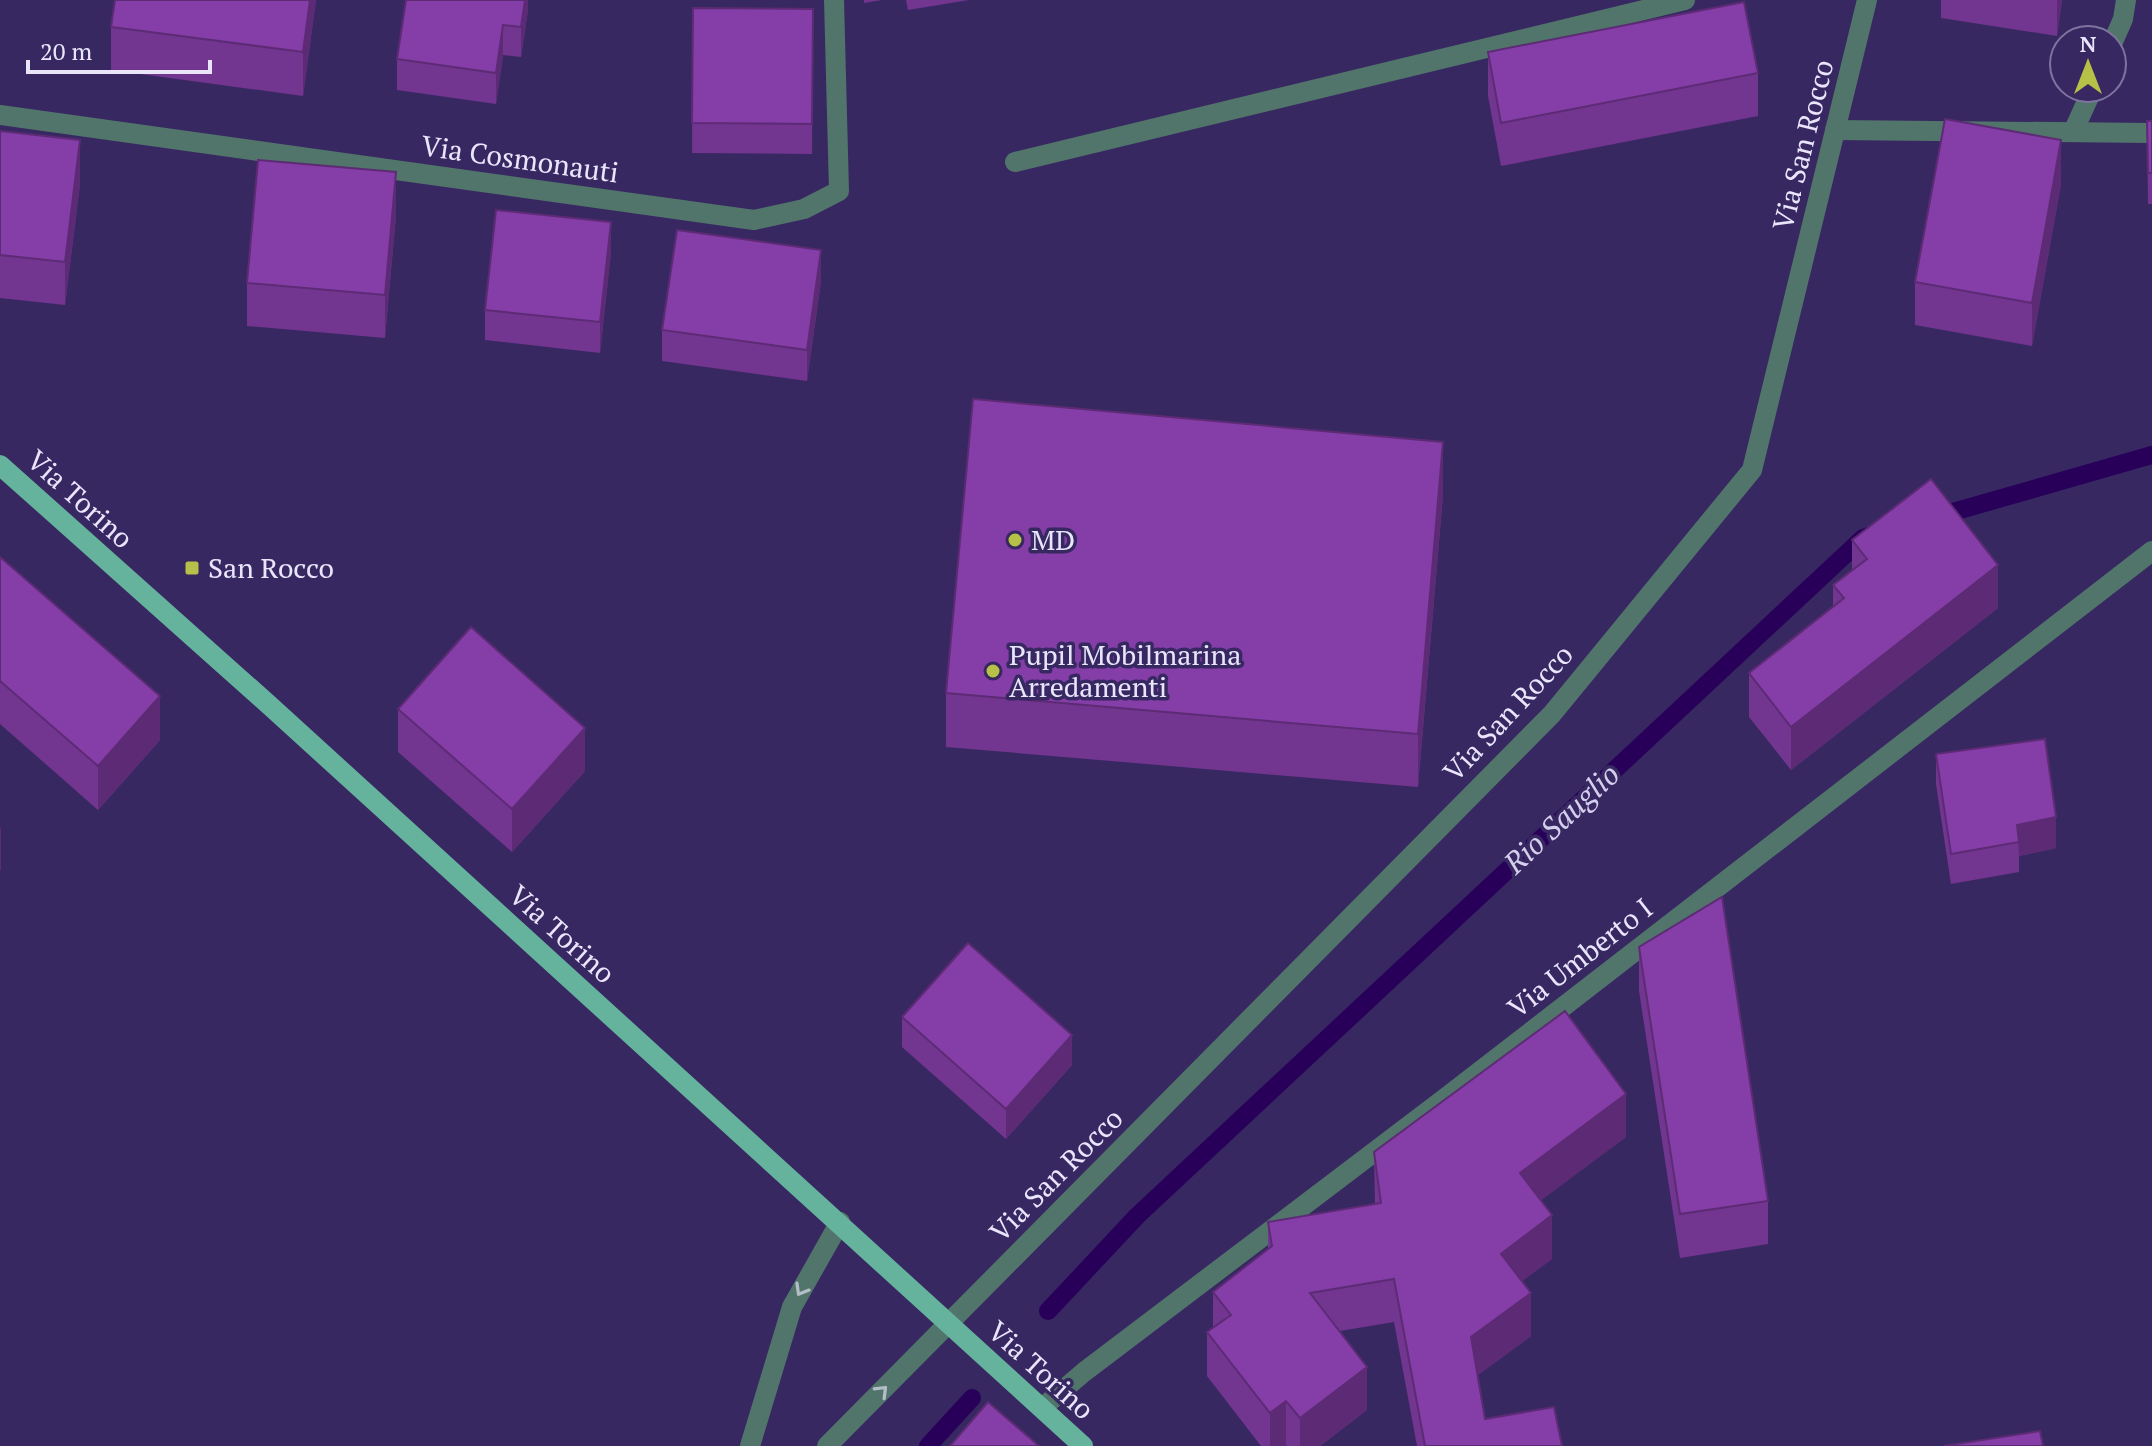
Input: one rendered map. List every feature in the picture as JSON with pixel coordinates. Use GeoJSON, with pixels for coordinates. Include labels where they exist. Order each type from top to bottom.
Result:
{"type":"FeatureCollection","features":[{"type":"Feature","properties":{"kind":"main road","name":"Via Torino"},"geometry":{"type":"LineString","coordinates":[[0,465],[840,1222],[1083,1446]]}},
{"type":"Feature","properties":{"kind":"street","name":"Via Cosmonauti"},"geometry":{"type":"LineString","coordinates":[[0,115],[754,220],[804,209],[839,191],[834,0]]}},
{"type":"Feature","properties":{"kind":"street"},"geometry":{"type":"LineString","coordinates":[[1015,162],[1685,0]]}},
{"type":"Feature","properties":{"kind":"street","name":"Via San Rocco"},"geometry":{"type":"LineString","coordinates":[[827,1446],[1552,714],[1752,470],[1867,0]]}},
{"type":"Feature","properties":{"kind":"street"},"geometry":{"type":"LineString","coordinates":[[2121,24],[2126,0]]}},
{"type":"Feature","properties":{"kind":"street"},"geometry":{"type":"LineString","coordinates":[[2073,132],[2086,104]]}},
{"type":"Feature","properties":{"kind":"street"},"geometry":{"type":"LineString","coordinates":[[1835,130],[2152,133]]}},
{"type":"Feature","properties":{"kind":"street","name":"Via Umberto I"},"geometry":{"type":"LineString","coordinates":[[1042,1408],[1084,1372],[1444,1099],[2152,551]]}},
{"type":"Feature","properties":{"kind":"street"},"geometry":{"type":"LineString","coordinates":[[750,1446],[792,1307],[840,1222]]}},
{"type":"Feature","properties":{"kind":"building"},"geometry":{"type":"Polygon","coordinates":[[[115,0],[310,0],[303,52],[111,27],[115,0]]]}},
{"type":"Feature","properties":{"kind":"building"},"geometry":{"type":"Polygon","coordinates":[[[406,0],[525,0],[521,27],[503,25],[496,73],[397,59],[406,0]]]}},
{"type":"Feature","properties":{"kind":"building"},"geometry":{"type":"Polygon","coordinates":[[[1744,2],[1758,73],[1501,123],[1488,52],[1744,2]]]}},
{"type":"Feature","properties":{"kind":"building"},"geometry":{"type":"Polygon","coordinates":[[[693,8],[813,9],[812,124],[692,123],[693,8]]]}},
{"type":"Feature","properties":{"kind":"building"},"geometry":{"type":"Polygon","coordinates":[[[1945,119],[2061,140],[2032,303],[1915,282],[1945,119]]]}},
{"type":"Feature","properties":{"kind":"building"},"geometry":{"type":"Polygon","coordinates":[[[2147,121],[2152,121],[2152,173],[2148,173],[2147,121]]]}},
{"type":"Feature","properties":{"kind":"building"},"geometry":{"type":"Polygon","coordinates":[[[0,131],[80,140],[65,262],[0,255],[0,131]]]}},
{"type":"Feature","properties":{"kind":"building"},"geometry":{"type":"Polygon","coordinates":[[[258,160],[396,172],[385,295],[247,283],[258,160]]]}},
{"type":"Feature","properties":{"kind":"building"},"geometry":{"type":"Polygon","coordinates":[[[496,210],[611,222],[600,322],[485,310],[496,210]]]}},
{"type":"Feature","properties":{"kind":"building"},"geometry":{"type":"Polygon","coordinates":[[[677,230],[821,250],[807,350],[662,330],[677,230]]]}},
{"type":"Feature","properties":{"kind":"building"},"geometry":{"type":"Polygon","coordinates":[[[973,399],[1443,442],[1418,734],[946,693],[973,399]]]}},
{"type":"Feature","properties":{"kind":"building"},"geometry":{"type":"Polygon","coordinates":[[[1931,479],[1998,565],[1791,727],[1749,673],[1844,598],[1833,585],[1867,559],[1852,540],[1931,479]]]}},
{"type":"Feature","properties":{"kind":"building"},"geometry":{"type":"Polygon","coordinates":[[[0,557],[160,696],[98,766],[0,681],[0,557]]]}},
{"type":"Feature","properties":{"kind":"building"},"geometry":{"type":"Polygon","coordinates":[[[471,627],[585,728],[512,809],[398,709],[471,627]]]}},
{"type":"Feature","properties":{"kind":"building"},"geometry":{"type":"Polygon","coordinates":[[[2045,739],[2056,817],[2017,825],[2019,842],[1951,854],[1936,754],[2045,739]]]}},
{"type":"Feature","properties":{"kind":"building"},"geometry":{"type":"Polygon","coordinates":[[[1722,897],[1768,1201],[1680,1214],[1639,947],[1722,897]]]}},
{"type":"Feature","properties":{"kind":"building"},"geometry":{"type":"Polygon","coordinates":[[[968,943],[1072,1035],[1006,1109],[902,1017],[968,943]]]}},
{"type":"Feature","properties":{"kind":"building"},"geometry":{"type":"Polygon","coordinates":[[[1565,1011],[1626,1094],[1520,1173],[1552,1215],[1501,1254],[1531,1293],[1471,1337],[1485,1419],[1554,1407],[1562,1446],[1425,1446],[1394,1279],[1310,1293],[1367,1367],[1300,1418],[1286,1401],[1270,1413],[1207,1332],[1231,1315],[1213,1292],[1272,1246],[1268,1222],[1381,1203],[1374,1152],[1565,1011]]]}},
{"type":"Feature","properties":{"kind":"building"},"geometry":{"type":"Polygon","coordinates":[[[988,1402],[1039,1446],[950,1446],[988,1402]]]}},
{"type":"Feature","properties":{"kind":"building"},"geometry":{"type":"Polygon","coordinates":[[[2040,1431],[2043,1446],[1944,1446],[2040,1431]]]}},
{"type":"Feature","properties":{"kind":"waterway","name":"Rio Sauglio"},"geometry":{"type":"LineString","coordinates":[[1932,518],[2152,455]]}},
{"type":"Feature","properties":{"kind":"waterway","name":"Rio Sauglio"},"geometry":{"type":"LineString","coordinates":[[1048,1311],[1137,1216],[1863,538],[1872,535]]}},
{"type":"Feature","properties":{"kind":"waterway","name":"Rio Sauglio"},"geometry":{"type":"LineString","coordinates":[[928,1446],[972,1398]]}},
{"type":"Feature","properties":{"kind":"place","name":"MD"},"geometry":{"type":"Point","coordinates":[1015,540]}},
{"type":"Feature","properties":{"kind":"place","name":"San Rocco"},"geometry":{"type":"Point","coordinates":[192,568]}},
{"type":"Feature","properties":{"kind":"place","name":"Pupil Mobilmarina Arredamenti"},"geometry":{"type":"Point","coordinates":[993,671]}}]}
